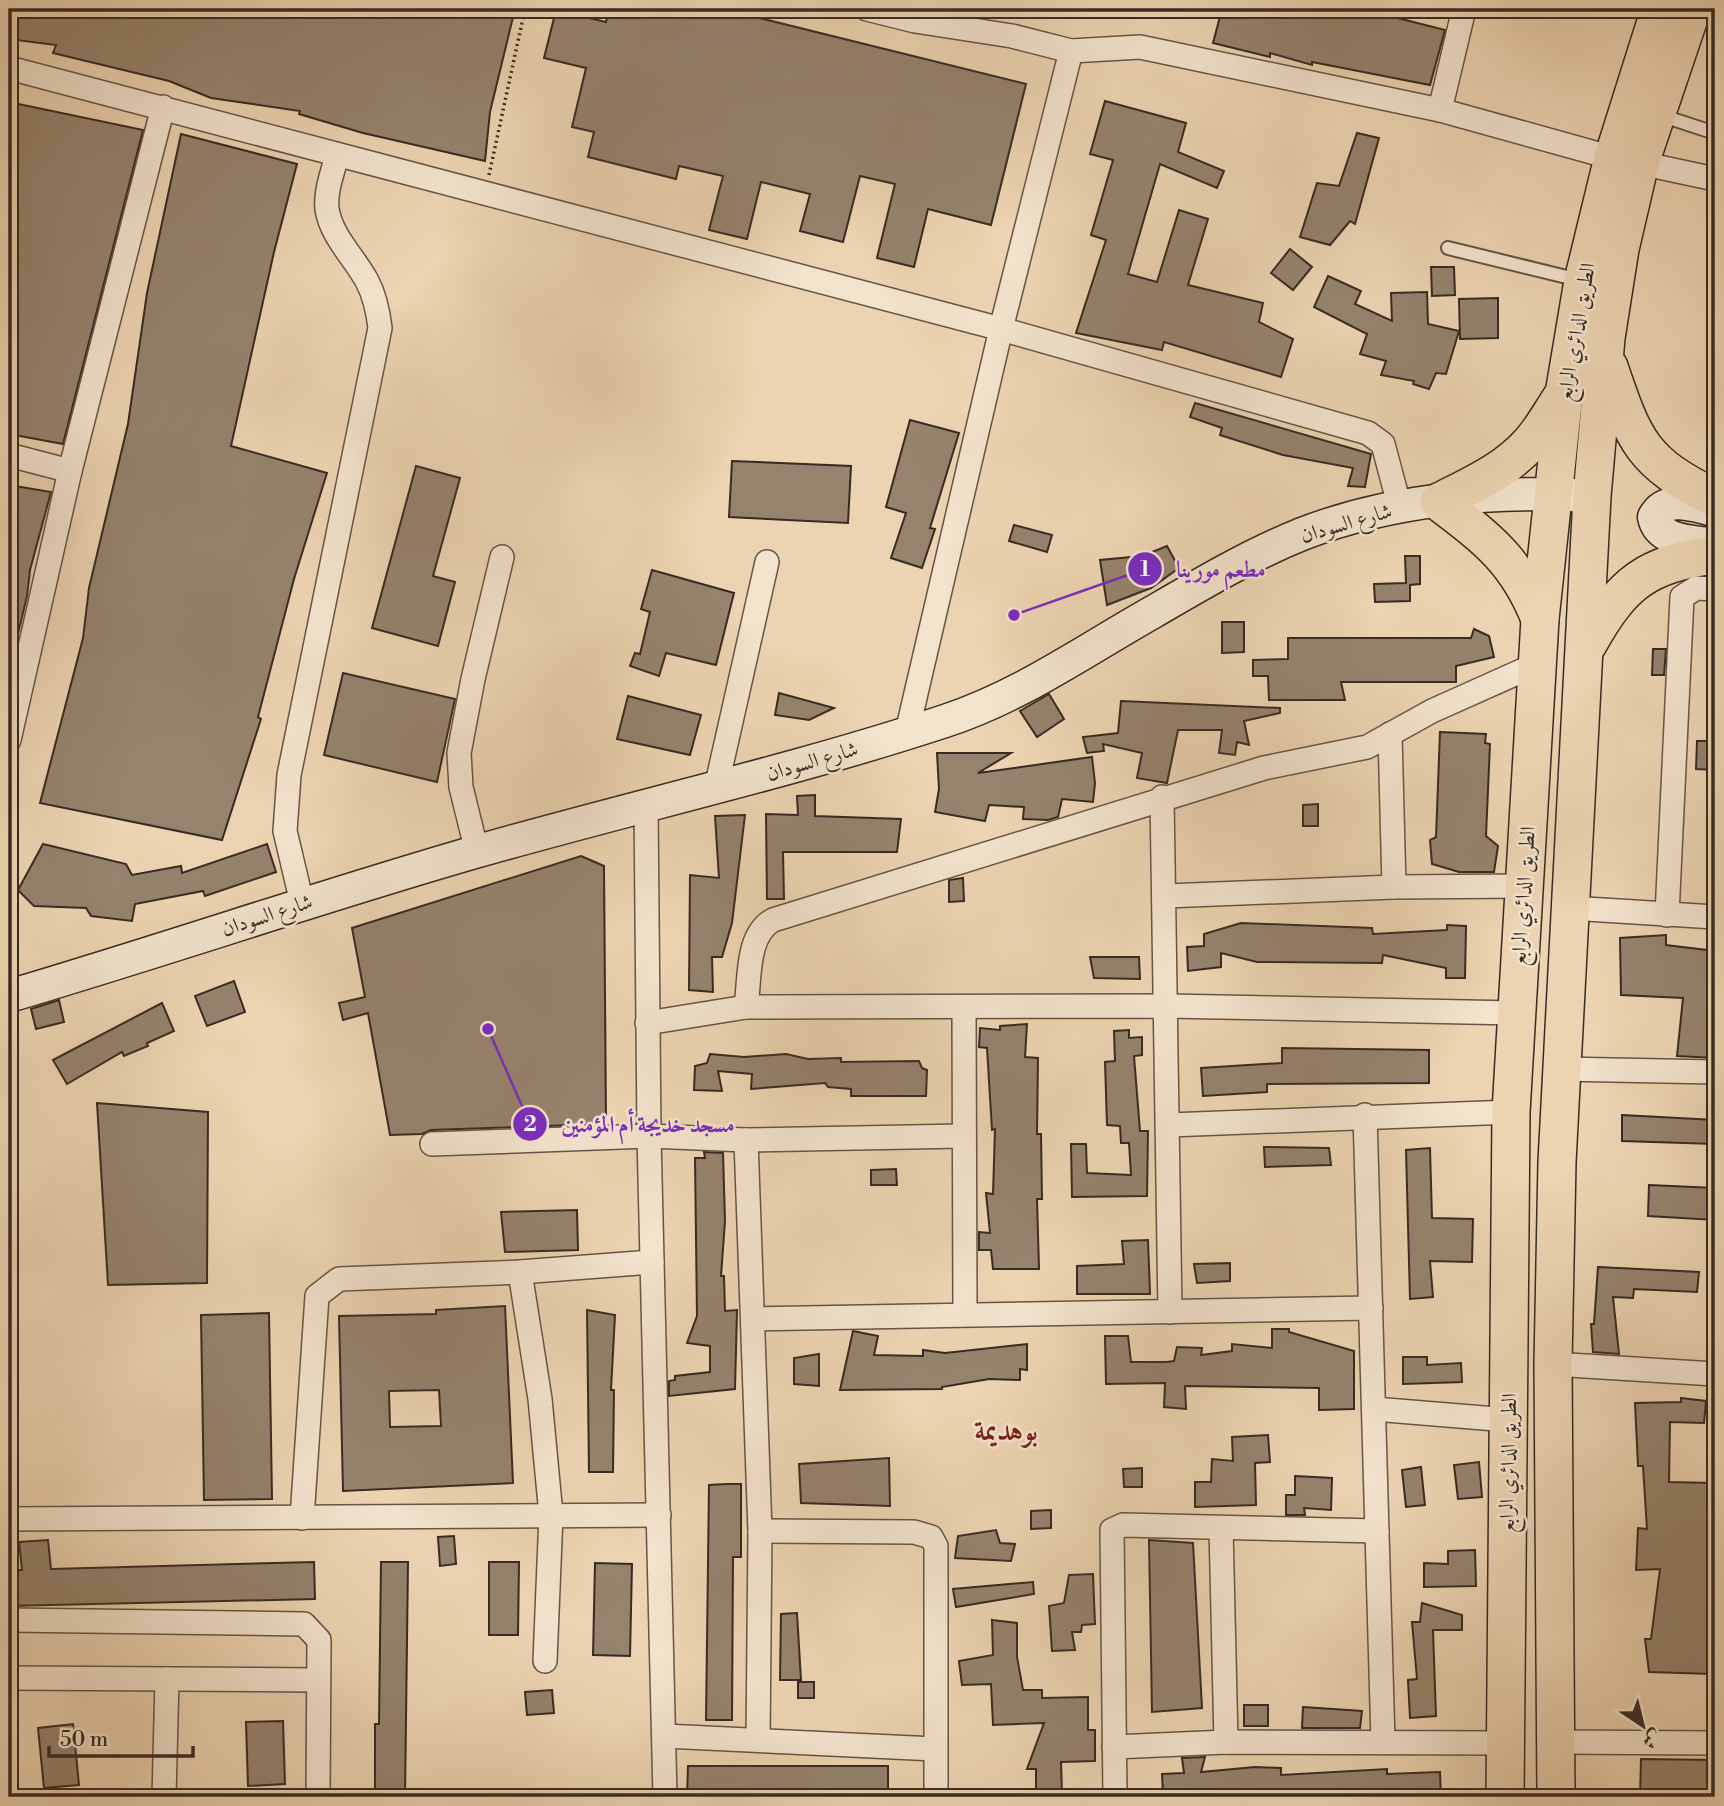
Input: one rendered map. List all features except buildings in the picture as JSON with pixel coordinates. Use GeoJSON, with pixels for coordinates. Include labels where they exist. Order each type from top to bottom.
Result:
{"type":"FeatureCollection","features":[{"type":"Feature","properties":{"kind":"main road","name":"الطريق الدائري الرابع"},"geometry":{"type":"LineString","coordinates":[[1556,1797],[1553,1364],[1560,1069],[1586,648],[1592,496],[1627,160],[1660,9]]}},
{"type":"Feature","properties":{"kind":"main road","name":"الطريق الدائري الرابع"},"geometry":{"type":"LineString","coordinates":[[1505,1797],[1511,1112],[1540,619],[1564,394],[1583,281],[1627,160],[1657,114],[1692,9]]}},
{"type":"Feature","properties":{"kind":"main road"},"geometry":{"type":"LineString","coordinates":[[1605,353],[1624,412],[1642,446],[1661,468],[1715,498]]}},
{"type":"Feature","properties":{"kind":"main road"},"geometry":{"type":"LineString","coordinates":[[1540,619],[1514,567],[1486,537],[1439,502],[1483,481],[1508,463],[1531,442],[1564,394]]}},
{"type":"Feature","properties":{"kind":"main road","name":"شارع السودان"},"geometry":{"type":"LineString","coordinates":[[9,996],[129,961],[302,903],[646,804],[779,772],[948,720],[1032,684],[1172,601],[1280,544],[1334,524],[1400,508],[1473,496],[1592,496]]}},
{"type":"Feature","properties":{"kind":"main road"},"geometry":{"type":"LineString","coordinates":[[1715,510],[1667,503],[1658,509],[1654,517],[1656,526],[1663,533],[1715,545]]}},
{"type":"Feature","properties":{"kind":"main road"},"geometry":{"type":"LineString","coordinates":[[1586,648],[1608,608],[1624,588],[1647,572],[1672,562],[1715,555]]}},
{"type":"Feature","properties":{"kind":"main road"},"geometry":{"type":"LineString","coordinates":[[1507,1552],[1554,1552]]}},
{"type":"Feature","properties":{"kind":"street"},"geometry":{"type":"LineString","coordinates":[[867,9],[915,21],[1012,36],[1072,51],[1140,47],[1440,110],[1627,160],[1715,179]]}},
{"type":"Feature","properties":{"kind":"street"},"geometry":{"type":"LineString","coordinates":[[1440,110],[1464,9]]}},
{"type":"Feature","properties":{"kind":"street"},"geometry":{"type":"LineString","coordinates":[[907,732],[1001,329],[1072,51]]}},
{"type":"Feature","properties":{"kind":"street"},"geometry":{"type":"LineString","coordinates":[[9,68],[1001,329],[1368,433],[1384,444],[1400,508]]}},
{"type":"Feature","properties":{"kind":"street"},"geometry":{"type":"LineString","coordinates":[[9,740],[70,471],[163,107]]}},
{"type":"Feature","properties":{"kind":"street"},"geometry":{"type":"LineString","coordinates":[[302,903],[285,831],[289,775],[380,328],[377,306],[366,280],[332,226],[327,209],[328,191],[337,155]]}},
{"type":"Feature","properties":{"kind":"street"},"geometry":{"type":"LineString","coordinates":[[9,455],[70,471]]}},
{"type":"Feature","properties":{"kind":"street"},"geometry":{"type":"LineString","coordinates":[[477,852],[461,787],[459,753],[472,679],[502,556]]}},
{"type":"Feature","properties":{"kind":"street"},"geometry":{"type":"LineString","coordinates":[[716,788],[767,562]]}},
{"type":"Feature","properties":{"kind":"street"},"geometry":{"type":"LineString","coordinates":[[1667,915],[1682,597],[1696,588],[1715,589]]}},
{"type":"Feature","properties":{"kind":"street"},"geometry":{"type":"LineString","coordinates":[[746,1007],[755,941],[761,927],[773,920],[970,861],[1162,797],[1301,758],[1345,753],[1367,747],[1432,710],[1537,664]]}},
{"type":"Feature","properties":{"kind":"street"},"geometry":{"type":"LineString","coordinates":[[1390,734],[1394,887]]}},
{"type":"Feature","properties":{"kind":"street"},"geometry":{"type":"LineString","coordinates":[[1162,797],[1166,896],[1171,1312]]}},
{"type":"Feature","properties":{"kind":"street"},"geometry":{"type":"LineString","coordinates":[[646,804],[649,1136],[665,1797]]}},
{"type":"Feature","properties":{"kind":"street"},"geometry":{"type":"LineString","coordinates":[[1166,896],[1394,887],[1524,886]]}},
{"type":"Feature","properties":{"kind":"street"},"geometry":{"type":"LineString","coordinates":[[1570,908],[1715,917]]}},
{"type":"Feature","properties":{"kind":"street"},"geometry":{"type":"LineString","coordinates":[[647,1023],[746,1007],[1167,1006],[1516,1013]]}},
{"type":"Feature","properties":{"kind":"street"},"geometry":{"type":"LineString","coordinates":[[964,1007],[965,1313]]}},
{"type":"Feature","properties":{"kind":"street"},"geometry":{"type":"LineString","coordinates":[[1560,1069],[1715,1072]]}},
{"type":"Feature","properties":{"kind":"street"},"geometry":{"type":"LineString","coordinates":[[1169,1125],[1365,1115],[1511,1112]]}},
{"type":"Feature","properties":{"kind":"street"},"geometry":{"type":"LineString","coordinates":[[1365,1115],[1383,1741]]}},
{"type":"Feature","properties":{"kind":"street"},"geometry":{"type":"LineString","coordinates":[[432,1144],[649,1136],[746,1140],[963,1136]]}},
{"type":"Feature","properties":{"kind":"street"},"geometry":{"type":"LineString","coordinates":[[746,1140],[760,1531],[758,1740]]}},
{"type":"Feature","properties":{"kind":"street"},"geometry":{"type":"LineString","coordinates":[[302,1518],[317,1296],[339,1279],[520,1272],[652,1262]]}},
{"type":"Feature","properties":{"kind":"street"},"geometry":{"type":"LineString","coordinates":[[520,1272],[540,1399],[551,1515],[545,1661]]}},
{"type":"Feature","properties":{"kind":"street"},"geometry":{"type":"LineString","coordinates":[[754,1319],[965,1313],[1371,1308]]}},
{"type":"Feature","properties":{"kind":"street"},"geometry":{"type":"LineString","coordinates":[[1553,1364],[1715,1374]]}},
{"type":"Feature","properties":{"kind":"street"},"geometry":{"type":"LineString","coordinates":[[1374,1409],[1508,1420]]}},
{"type":"Feature","properties":{"kind":"street"},"geometry":{"type":"LineString","coordinates":[[9,1519],[659,1515]]}},
{"type":"Feature","properties":{"kind":"street"},"geometry":{"type":"LineString","coordinates":[[1115,1797],[1112,1530],[1123,1525],[1377,1531]]}},
{"type":"Feature","properties":{"kind":"street"},"geometry":{"type":"LineString","coordinates":[[1221,1528],[1226,1742]]}},
{"type":"Feature","properties":{"kind":"street"},"geometry":{"type":"LineString","coordinates":[[760,1531],[914,1532],[931,1537],[936,1546],[936,1797]]}},
{"type":"Feature","properties":{"kind":"street"},"geometry":{"type":"LineString","coordinates":[[9,1619],[304,1624],[319,1640],[316,1679],[318,1797]]}},
{"type":"Feature","properties":{"kind":"street"},"geometry":{"type":"LineString","coordinates":[[9,1678],[316,1679]]}},
{"type":"Feature","properties":{"kind":"street"},"geometry":{"type":"LineString","coordinates":[[164,1797],[167,1679]]}},
{"type":"Feature","properties":{"kind":"street"},"geometry":{"type":"LineString","coordinates":[[665,1736],[935,1749]]}},
{"type":"Feature","properties":{"kind":"street"},"geometry":{"type":"LineString","coordinates":[[1114,1747],[1226,1742],[1505,1743]]}},
{"type":"Feature","properties":{"kind":"street"},"geometry":{"type":"LineString","coordinates":[[1555,1742],[1715,1743]]}},
{"type":"Feature","properties":{"kind":"lane"},"geometry":{"type":"LineString","coordinates":[[1657,114],[1715,133]]}},
{"type":"Feature","properties":{"kind":"lane"},"geometry":{"type":"LineString","coordinates":[[1448,248],[1583,281]]}},
{"type":"Feature","properties":{"kind":"path"},"geometry":{"type":"LineString","coordinates":[[485,194],[525,9]]}},
{"type":"Feature","properties":{"kind":"place","name":"مطعم مورينا"},"geometry":{"type":"Point","coordinates":[1014,615]}},
{"type":"Feature","properties":{"kind":"place","name":"مسجد خديجة أم المؤمنين"},"geometry":{"type":"Point","coordinates":[488,1029]}},
{"type":"Feature","properties":{"kind":"district","name":"بوهديمة"},"geometry":{"type":"Point","coordinates":[1006,1430]}}]}
